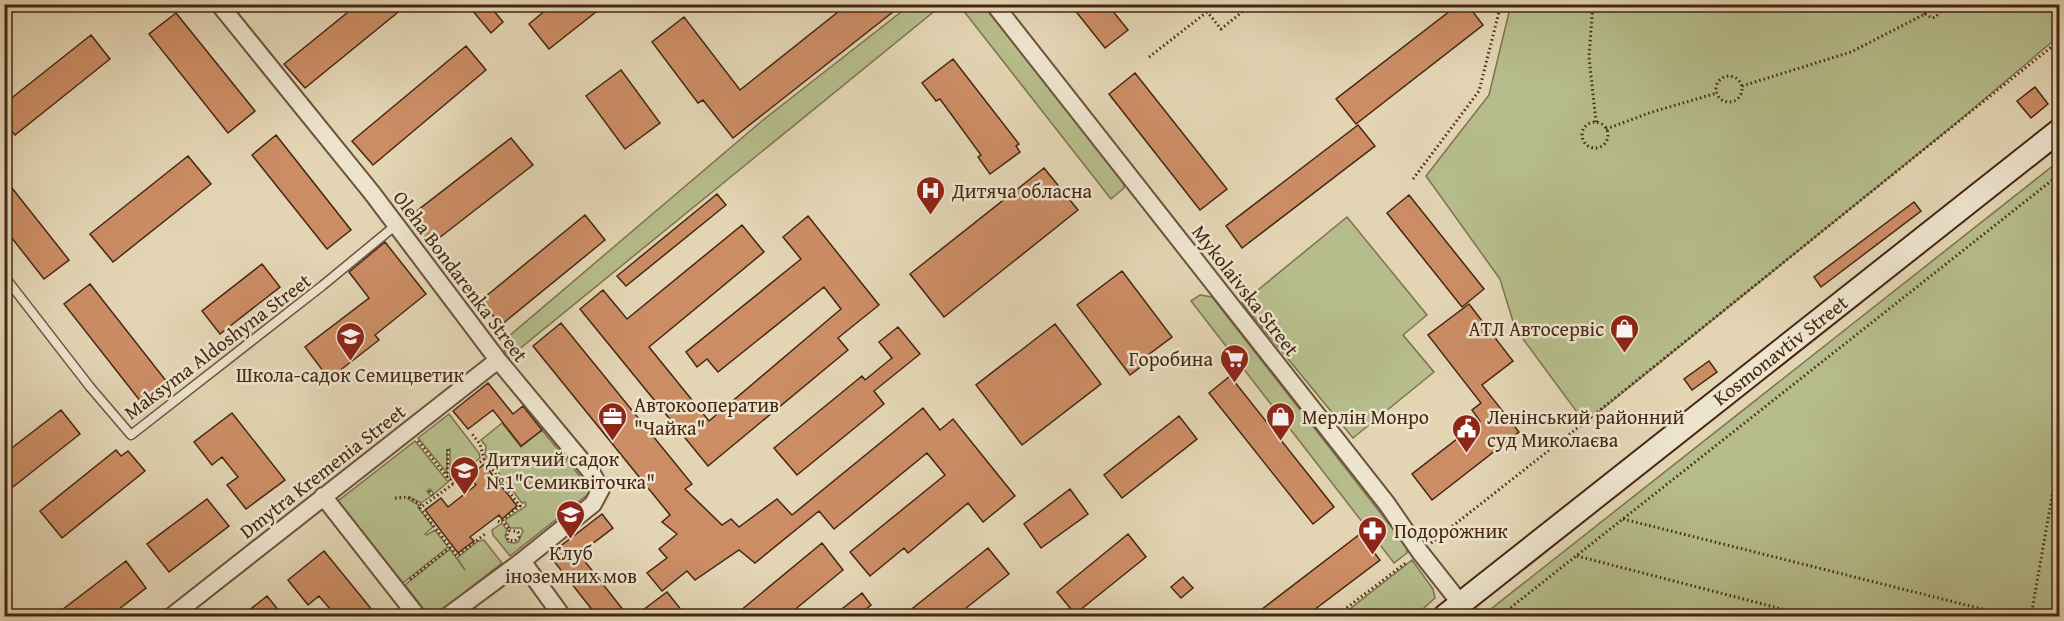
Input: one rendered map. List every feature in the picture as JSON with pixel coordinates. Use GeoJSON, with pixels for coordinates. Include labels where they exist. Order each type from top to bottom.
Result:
{"type":"FeatureCollection","features":[{"type":"Feature","properties":{"kind":"main road","name":"Kosmonavtiv Street"},"geometry":{"type":"LineString","coordinates":[[1453,610],[2060,130]]}},
{"type":"Feature","properties":{"kind":"street","name":"Oleha Bondarenka Street"},"geometry":{"type":"LineString","coordinates":[[219,4],[396,225],[498,360],[591,472],[601,489],[593,504],[448,616]]}},
{"type":"Feature","properties":{"kind":"street","name":"Mykolaivska Street"},"geometry":{"type":"LineString","coordinates":[[994,4],[1387,504],[1420,552],[1453,610]]}},
{"type":"Feature","properties":{"kind":"street","name":"Dmytra Kremenia Street"},"geometry":{"type":"LineString","coordinates":[[172,616],[498,360]]}},
{"type":"Feature","properties":{"kind":"street"},"geometry":{"type":"LineString","coordinates":[[323,496],[417,616]]}},
{"type":"Feature","properties":{"kind":"street"},"geometry":{"type":"LineString","coordinates":[[522,561],[562,616]]}},
{"type":"Feature","properties":{"kind":"lane","name":"Maksyma Aldoshyna Street"},"geometry":{"type":"LineString","coordinates":[[4,276],[130,435],[322,286],[396,225]]}},
{"type":"Feature","properties":{"kind":"path"},"geometry":{"type":"LineString","coordinates":[[1201,4],[1221,29],[1252,4]]}},
{"type":"Feature","properties":{"kind":"path"},"geometry":{"type":"LineString","coordinates":[[1413,179],[1479,91],[1501,4]]}},
{"type":"Feature","properties":{"kind":"path"},"geometry":{"type":"LineString","coordinates":[[1593,4],[1589,57],[1596,122],[1606,129],[1607,136],[1603,145],[1593,148],[1582,139],[1583,129],[1596,122]]}},
{"type":"Feature","properties":{"kind":"path"},"geometry":{"type":"LineString","coordinates":[[1925,14],[1927,4]]}},
{"type":"Feature","properties":{"kind":"path"},"geometry":{"type":"LineString","coordinates":[[1925,14],[1932,18],[1936,17],[1941,10],[1940,5]]}},
{"type":"Feature","properties":{"kind":"path"},"geometry":{"type":"LineString","coordinates":[[1149,57],[1207,12]]}},
{"type":"Feature","properties":{"kind":"path"},"geometry":{"type":"LineString","coordinates":[[1742,86],[1851,52],[1925,14]]}},
{"type":"Feature","properties":{"kind":"path"},"geometry":{"type":"LineString","coordinates":[[1336,616],[1589,418],[2060,40]]}},
{"type":"Feature","properties":{"kind":"path"},"geometry":{"type":"LineString","coordinates":[[1726,77],[1735,78],[1742,86],[1741,96],[1733,102],[1723,101],[1717,93],[1718,83],[1726,77]]}},
{"type":"Feature","properties":{"kind":"path"},"geometry":{"type":"LineString","coordinates":[[1606,129],[1717,93]]}},
{"type":"Feature","properties":{"kind":"path"},"geometry":{"type":"LineString","coordinates":[[1500,616],[2060,174]]}},
{"type":"Feature","properties":{"kind":"path"},"geometry":{"type":"LineString","coordinates":[[409,430],[453,484]]}},
{"type":"Feature","properties":{"kind":"path"},"geometry":{"type":"LineString","coordinates":[[472,434],[480,444],[483,459],[520,506],[502,520],[497,521]]}},
{"type":"Feature","properties":{"kind":"path"},"geometry":{"type":"LineString","coordinates":[[447,478],[448,449]]}},
{"type":"Feature","properties":{"kind":"path"},"geometry":{"type":"LineString","coordinates":[[2031,616],[2060,451]]}},
{"type":"Feature","properties":{"kind":"path"},"geometry":{"type":"LineString","coordinates":[[483,459],[420,508],[457,555],[485,534]]}},
{"type":"Feature","properties":{"kind":"path"},"geometry":{"type":"LineString","coordinates":[[429,491],[434,497]]}},
{"type":"Feature","properties":{"kind":"path"},"geometry":{"type":"LineString","coordinates":[[395,498],[408,498],[423,506]]}},
{"type":"Feature","properties":{"kind":"path"},"geometry":{"type":"LineString","coordinates":[[1623,519],[2010,616]]}},
{"type":"Feature","properties":{"kind":"path"},"geometry":{"type":"LineString","coordinates":[[502,520],[510,530],[518,532],[519,537],[515,542],[508,540],[507,533],[510,530]]}},
{"type":"Feature","properties":{"kind":"path"},"geometry":{"type":"LineString","coordinates":[[410,579],[451,547]]}},
{"type":"Feature","properties":{"kind":"path"},"geometry":{"type":"LineString","coordinates":[[1576,556],[1809,616]]}},
{"type":"Feature","properties":{"kind":"green space"},"geometry":{"type":"Polygon","coordinates":[[[1511,4],[2059,5],[2059,36],[1955,124],[1585,423],[1515,328],[1500,279],[1426,176],[1489,95],[1511,4]]]}},
{"type":"Feature","properties":{"kind":"green space"},"geometry":{"type":"Polygon","coordinates":[[[910,5],[942,5],[507,359],[502,342],[763,120],[910,5]]]}},
{"type":"Feature","properties":{"kind":"green space"},"geometry":{"type":"Polygon","coordinates":[[[959,5],[984,5],[1123,180],[1124,188],[1111,199],[959,5]]]}},
{"type":"Feature","properties":{"kind":"green space"},"geometry":{"type":"Polygon","coordinates":[[[2059,161],[2059,616],[1482,616],[2059,161]]]}},
{"type":"Feature","properties":{"kind":"green space"},"geometry":{"type":"Polygon","coordinates":[[[1347,217],[1427,315],[1403,335],[1434,372],[1353,438],[1242,303],[1347,217]]]}},
{"type":"Feature","properties":{"kind":"green space"},"geometry":{"type":"Polygon","coordinates":[[[1200,295],[1212,297],[1407,547],[1407,553],[1394,563],[1191,301],[1200,295]]]}},
{"type":"Feature","properties":{"kind":"green space"},"geometry":{"type":"Polygon","coordinates":[[[449,414],[479,453],[480,458],[452,480],[450,477],[450,449],[447,450],[447,473],[418,438],[449,414]]]}},
{"type":"Feature","properties":{"kind":"green space"},"geometry":{"type":"Polygon","coordinates":[[[502,423],[521,447],[542,430],[592,491],[510,556],[493,535],[492,530],[502,523],[507,530],[505,536],[508,542],[518,542],[523,531],[521,528],[510,528],[505,520],[526,506],[525,502],[522,503],[485,455],[486,446],[481,440],[502,423]]]}},
{"type":"Feature","properties":{"kind":"green space"},"geometry":{"type":"Polygon","coordinates":[[[415,441],[448,482],[434,494],[430,489],[427,491],[431,496],[421,503],[409,497],[408,499],[419,505],[418,507],[433,527],[425,534],[435,530],[448,547],[403,583],[338,501],[415,441]]]}},
{"type":"Feature","properties":{"kind":"green space"},"geometry":{"type":"Polygon","coordinates":[[[484,540],[502,563],[434,616],[428,615],[405,585],[450,549],[465,570],[457,558],[478,541],[484,540]]]}},
{"type":"Feature","properties":{"kind":"green space"},"geometry":{"type":"Polygon","coordinates":[[[1412,560],[1433,589],[1435,598],[1415,616],[1341,616],[1412,560]]]}},
{"type":"Feature","properties":{"kind":"building"},"geometry":{"type":"Polygon","coordinates":[[[358,4],[408,4],[305,88],[284,64],[358,4]]]}},
{"type":"Feature","properties":{"kind":"building"},"geometry":{"type":"Polygon","coordinates":[[[467,4],[488,4],[503,22],[491,33],[467,4]]]}},
{"type":"Feature","properties":{"kind":"building"},"geometry":{"type":"Polygon","coordinates":[[[553,4],[606,4],[549,49],[529,24],[553,4]]]}},
{"type":"Feature","properties":{"kind":"building"},"geometry":{"type":"Polygon","coordinates":[[[848,4],[903,4],[733,138],[703,100],[698,103],[652,42],[684,17],[740,90],[848,4]]]}},
{"type":"Feature","properties":{"kind":"building"},"geometry":{"type":"Polygon","coordinates":[[[1070,4],[1107,4],[1128,30],[1105,48],[1070,4]]]}},
{"type":"Feature","properties":{"kind":"building"},"geometry":{"type":"Polygon","coordinates":[[[1459,4],[1467,4],[1483,25],[1356,124],[1336,99],[1459,4]]]}},
{"type":"Feature","properties":{"kind":"building"},"geometry":{"type":"Polygon","coordinates":[[[176,13],[255,111],[228,133],[149,34],[176,13]]]}},
{"type":"Feature","properties":{"kind":"building"},"geometry":{"type":"Polygon","coordinates":[[[91,35],[110,59],[15,135],[4,122],[4,104],[91,35]]]}},
{"type":"Feature","properties":{"kind":"building"},"geometry":{"type":"Polygon","coordinates":[[[466,46],[486,70],[373,165],[352,141],[466,46]]]}},
{"type":"Feature","properties":{"kind":"building","name":"Дитяча обласна"},"geometry":{"type":"Polygon","coordinates":[[[953,59],[1019,144],[1016,146],[1020,152],[990,174],[978,157],[981,155],[940,99],[936,101],[922,83],[953,59]]]}},
{"type":"Feature","properties":{"kind":"building"},"geometry":{"type":"Polygon","coordinates":[[[621,70],[660,123],[625,149],[586,96],[621,70]]]}},
{"type":"Feature","properties":{"kind":"building"},"geometry":{"type":"Polygon","coordinates":[[[1135,73],[1227,189],[1200,210],[1109,94],[1135,73]]]}},
{"type":"Feature","properties":{"kind":"building"},"geometry":{"type":"Polygon","coordinates":[[[2035,87],[2048,104],[2031,118],[2017,101],[2035,87]]]}},
{"type":"Feature","properties":{"kind":"building"},"geometry":{"type":"Polygon","coordinates":[[[1358,125],[1375,146],[1242,248],[1226,226],[1358,125]]]}},
{"type":"Feature","properties":{"kind":"building"},"geometry":{"type":"Polygon","coordinates":[[[276,135],[351,230],[327,249],[252,155],[276,135]]]}},
{"type":"Feature","properties":{"kind":"building"},"geometry":{"type":"Polygon","coordinates":[[[511,138],[533,165],[430,245],[409,217],[511,138]]]}},
{"type":"Feature","properties":{"kind":"building"},"geometry":{"type":"Polygon","coordinates":[[[188,156],[211,184],[113,262],[90,234],[188,156]]]}},
{"type":"Feature","properties":{"kind":"building"},"geometry":{"type":"Polygon","coordinates":[[[1044,168],[1078,210],[944,317],[910,274],[1044,168]]]}},
{"type":"Feature","properties":{"kind":"building"},"geometry":{"type":"Polygon","coordinates":[[[4,178],[69,260],[44,279],[4,228],[4,178]]]}},
{"type":"Feature","properties":{"kind":"building"},"geometry":{"type":"Polygon","coordinates":[[[717,194],[726,205],[626,286],[617,276],[717,194]]]}},
{"type":"Feature","properties":{"kind":"building"},"geometry":{"type":"Polygon","coordinates":[[[1409,195],[1484,289],[1462,307],[1387,213],[1409,195]]]}},
{"type":"Feature","properties":{"kind":"building"},"geometry":{"type":"Polygon","coordinates":[[[1914,202],[1921,211],[1821,287],[1814,277],[1914,202]]]}},
{"type":"Feature","properties":{"kind":"building"},"geometry":{"type":"Polygon","coordinates":[[[585,215],[605,240],[501,325],[480,301],[585,215]]]}},
{"type":"Feature","properties":{"kind":"building"},"geometry":{"type":"Polygon","coordinates":[[[808,216],[879,305],[838,338],[848,350],[708,466],[580,309],[603,290],[627,319],[742,225],[764,252],[649,347],[709,421],[841,309],[824,287],[718,372],[707,359],[697,367],[686,352],[801,259],[783,237],[808,216]]]}},
{"type":"Feature","properties":{"kind":"building"},"geometry":{"type":"Polygon","coordinates":[[[385,242],[426,294],[375,335],[379,340],[329,379],[305,347],[369,298],[349,272],[385,242]]]}},
{"type":"Feature","properties":{"kind":"building"},"geometry":{"type":"Polygon","coordinates":[[[262,264],[280,287],[220,334],[202,311],[262,264]]]}},
{"type":"Feature","properties":{"kind":"building"},"geometry":{"type":"Polygon","coordinates":[[[1122,271],[1172,337],[1140,361],[1143,365],[1130,375],[1077,305],[1122,271]]]}},
{"type":"Feature","properties":{"kind":"building"},"geometry":{"type":"Polygon","coordinates":[[[90,284],[167,382],[141,402],[64,304],[90,284]]]}},
{"type":"Feature","properties":{"kind":"building"},"geometry":{"type":"Polygon","coordinates":[[[1469,304],[1513,361],[1482,385],[1519,432],[1432,500],[1412,474],[1480,421],[1472,410],[1481,403],[1428,335],[1469,304]]]}},
{"type":"Feature","properties":{"kind":"building"},"geometry":{"type":"Polygon","coordinates":[[[561,323],[692,484],[685,489],[722,525],[731,519],[739,527],[777,499],[792,515],[923,408],[940,430],[953,419],[1015,496],[983,522],[968,503],[908,553],[904,548],[870,576],[850,552],[945,475],[927,453],[834,529],[819,511],[755,563],[739,550],[695,580],[687,571],[662,591],[647,573],[667,558],[659,549],[677,534],[662,522],[670,515],[533,346],[561,323]]]}},
{"type":"Feature","properties":{"kind":"building"},"geometry":{"type":"Polygon","coordinates":[[[1055,324],[1101,384],[1022,445],[976,385],[1055,324]]]}},
{"type":"Feature","properties":{"kind":"building"},"geometry":{"type":"Polygon","coordinates":[[[898,327],[920,354],[874,391],[884,404],[797,475],[774,448],[862,376],[865,380],[892,358],[879,342],[898,327]]]}},
{"type":"Feature","properties":{"kind":"building"},"geometry":{"type":"Polygon","coordinates":[[[1709,361],[1717,372],[1692,390],[1684,379],[1709,361]]]}},
{"type":"Feature","properties":{"kind":"building"},"geometry":{"type":"Polygon","coordinates":[[[1230,376],[1334,507],[1313,524],[1209,393],[1230,376]]]}},
{"type":"Feature","properties":{"kind":"building"},"geometry":{"type":"Polygon","coordinates":[[[488,383],[513,414],[523,406],[542,430],[521,446],[493,410],[468,429],[453,411],[488,383]]]}},
{"type":"Feature","properties":{"kind":"building"},"geometry":{"type":"Polygon","coordinates":[[[61,410],[80,434],[4,494],[4,454],[61,410]]]}},
{"type":"Feature","properties":{"kind":"building"},"geometry":{"type":"Polygon","coordinates":[[[232,413],[285,480],[246,509],[227,485],[238,477],[222,457],[212,465],[194,442],[232,413]]]}},
{"type":"Feature","properties":{"kind":"building"},"geometry":{"type":"Polygon","coordinates":[[[1179,416],[1197,439],[1122,498],[1104,475],[1179,416]]]}},
{"type":"Feature","properties":{"kind":"building"},"geometry":{"type":"Polygon","coordinates":[[[116,450],[121,456],[128,451],[145,471],[62,538],[40,511],[116,450]]]}},
{"type":"Feature","properties":{"kind":"building"},"geometry":{"type":"Polygon","coordinates":[[[484,464],[517,506],[502,519],[499,515],[470,537],[474,541],[458,553],[425,510],[441,498],[448,507],[476,485],[469,477],[484,464]]]}},
{"type":"Feature","properties":{"kind":"building"},"geometry":{"type":"Polygon","coordinates":[[[1070,489],[1088,514],[1041,548],[1024,524],[1070,489]]]}},
{"type":"Feature","properties":{"kind":"building"},"geometry":{"type":"Polygon","coordinates":[[[207,499],[229,526],[169,572],[147,544],[207,499]]]}},
{"type":"Feature","properties":{"kind":"building"},"geometry":{"type":"Polygon","coordinates":[[[602,514],[613,528],[579,554],[628,616],[597,616],[549,555],[602,514]]]}},
{"type":"Feature","properties":{"kind":"building"},"geometry":{"type":"Polygon","coordinates":[[[1128,534],[1146,557],[1075,614],[1057,592],[1128,534]]]}},
{"type":"Feature","properties":{"kind":"building"},"geometry":{"type":"Polygon","coordinates":[[[1360,534],[1380,560],[1306,616],[1253,616],[1360,534]]]}},
{"type":"Feature","properties":{"kind":"building"},"geometry":{"type":"Polygon","coordinates":[[[822,543],[843,570],[787,616],[734,616],[822,543]]]}},
{"type":"Feature","properties":{"kind":"building"},"geometry":{"type":"Polygon","coordinates":[[[988,548],[1009,574],[956,616],[903,616],[988,548]]]}},
{"type":"Feature","properties":{"kind":"building"},"geometry":{"type":"Polygon","coordinates":[[[324,551],[377,616],[336,616],[319,596],[308,605],[288,580],[324,551]]]}},
{"type":"Feature","properties":{"kind":"building"},"geometry":{"type":"Polygon","coordinates":[[[126,561],[146,588],[110,616],[54,616],[126,561]]]}},
{"type":"Feature","properties":{"kind":"building"},"geometry":{"type":"Polygon","coordinates":[[[1183,577],[1193,588],[1181,598],[1171,587],[1183,577]]]}},
{"type":"Feature","properties":{"kind":"building"},"geometry":{"type":"Polygon","coordinates":[[[667,592],[686,616],[635,616],[667,592]]]}},
{"type":"Feature","properties":{"kind":"building"},"geometry":{"type":"Polygon","coordinates":[[[862,593],[871,605],[857,616],[833,616],[862,593]]]}},
{"type":"Feature","properties":{"kind":"building"},"geometry":{"type":"Polygon","coordinates":[[[267,596],[283,616],[242,616],[267,596]]]}},
{"type":"Feature","properties":{"kind":"place","name":"Дитяча обласна"},"geometry":{"type":"Point","coordinates":[931,216]}},
{"type":"Feature","properties":{"kind":"place","name":"АТЛ Автосервіс"},"geometry":{"type":"Point","coordinates":[1625,354]}},
{"type":"Feature","properties":{"kind":"place","name":"Школа-садок Семицветик"},"geometry":{"type":"Point","coordinates":[350,362]}},
{"type":"Feature","properties":{"kind":"place","name":"Горобина"},"geometry":{"type":"Point","coordinates":[1234,384]}},
{"type":"Feature","properties":{"kind":"place","name":"Автокооператив \"Чайка\""},"geometry":{"type":"Point","coordinates":[613,442]}},
{"type":"Feature","properties":{"kind":"place","name":"Мерлін Монро"},"geometry":{"type":"Point","coordinates":[1281,442]}},
{"type":"Feature","properties":{"kind":"place","name":"Ленінський районний суд Миколаєва"},"geometry":{"type":"Point","coordinates":[1466,454]}},
{"type":"Feature","properties":{"kind":"place","name":"Дитячий садок №1\"Семиквіточка\""},"geometry":{"type":"Point","coordinates":[465,496]}},
{"type":"Feature","properties":{"kind":"place","name":"Клуб іноземних мов"},"geometry":{"type":"Point","coordinates":[571,540]}},
{"type":"Feature","properties":{"kind":"place","name":"Подорожник"},"geometry":{"type":"Point","coordinates":[1373,556]}}]}
